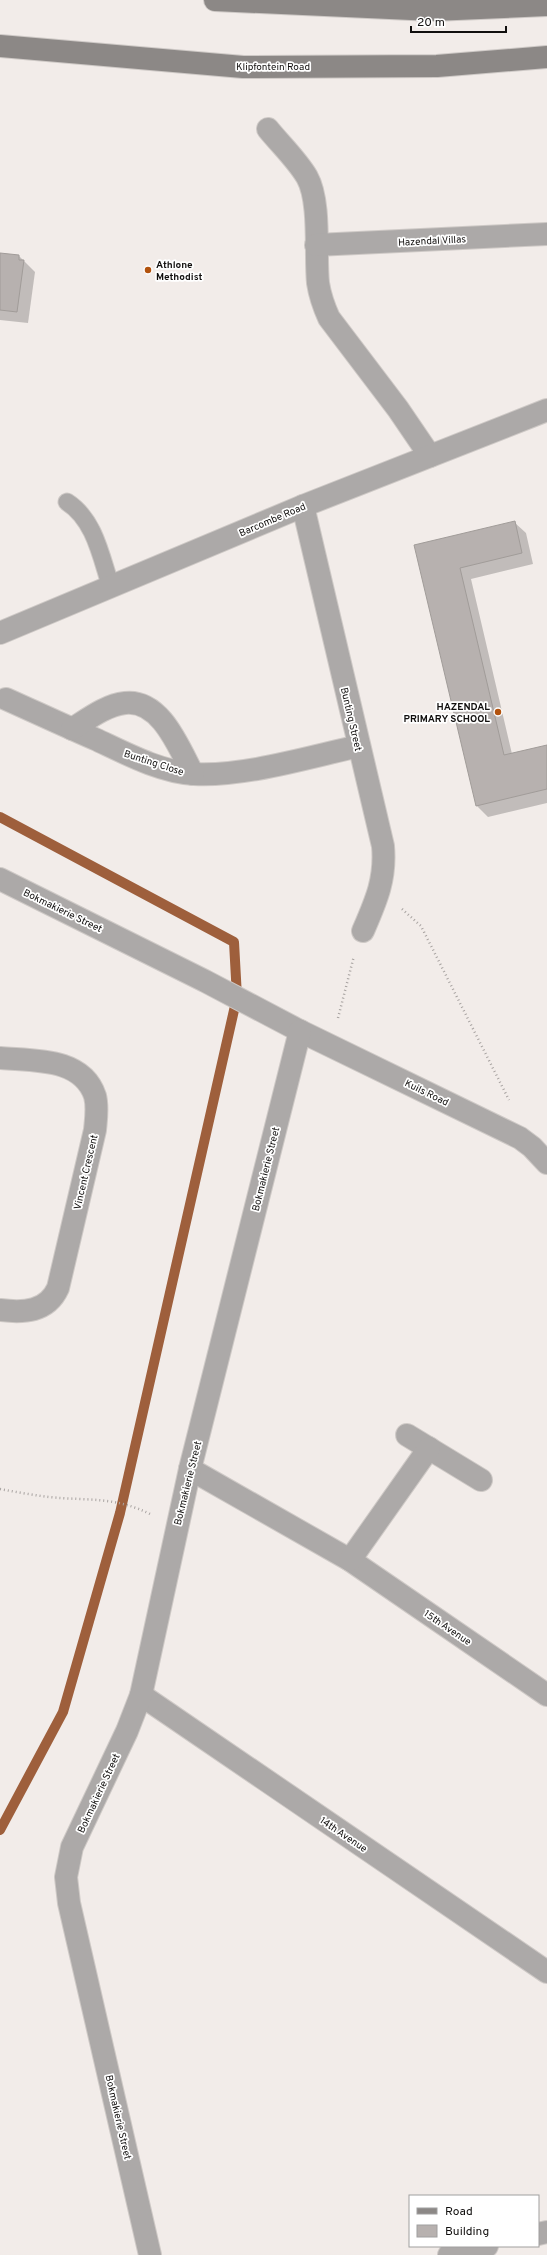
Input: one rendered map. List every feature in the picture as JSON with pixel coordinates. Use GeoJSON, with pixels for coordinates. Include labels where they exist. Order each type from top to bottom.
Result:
{"type":"FeatureCollection","features":[{"type":"Feature","properties":{"kind":"main road"},"geometry":{"type":"LineString","coordinates":[[215,0],[433,10],[547,5]]}},
{"type":"Feature","properties":{"kind":"main road","name":"Klipfontein Road"},"geometry":{"type":"LineString","coordinates":[[0,46],[243,67],[437,66],[547,57]]}},
{"type":"Feature","properties":{"kind":"street"},"geometry":{"type":"LineString","coordinates":[[268,130],[307,177],[312,189],[318,283],[322,301],[329,318],[398,409],[430,456]]}},
{"type":"Feature","properties":{"kind":"street","name":"Hazendal Villas"},"geometry":{"type":"LineString","coordinates":[[316,245],[547,234]]}},
{"type":"Feature","properties":{"kind":"street","name":"Barcombe Road"},"geometry":{"type":"LineString","coordinates":[[0,633],[303,506],[547,410]]}},
{"type":"Feature","properties":{"kind":"street","name":"Bunting Street"},"geometry":{"type":"LineString","coordinates":[[303,506],[383,846],[385,865],[380,890],[363,931]]}},
{"type":"Feature","properties":{"kind":"street","name":"Bunting Close"},"geometry":{"type":"LineString","coordinates":[[6,699],[136,758],[175,771],[193,774],[214,775],[243,771],[359,746]]}},
{"type":"Feature","properties":{"kind":"street"},"geometry":{"type":"LineString","coordinates":[[72,729],[100,712],[125,703],[144,705],[156,713],[169,731],[193,774]]}},
{"type":"Feature","properties":{"kind":"street","name":"Bokmakierie Street"},"geometry":{"type":"LineString","coordinates":[[0,879],[255,1006],[300,1031],[190,1469],[141,1695],[127,1731],[72,1847],[66,1877],[69,1903],[150,2255]]}},
{"type":"Feature","properties":{"kind":"street","name":"Kuils Road"},"geometry":{"type":"LineString","coordinates":[[300,1031],[332,1045],[520,1138],[532,1147],[547,1163]]}},
{"type":"Feature","properties":{"kind":"street","name":"Vincent Crescent"},"geometry":{"type":"LineString","coordinates":[[0,1058],[54,1062],[72,1068],[87,1082],[95,1095],[97,1107],[95,1130],[55,1296],[42,1306],[28,1311],[0,1310]]}},
{"type":"Feature","properties":{"kind":"street"},"geometry":{"type":"LineString","coordinates":[[407,1435],[481,1480]]}},
{"type":"Feature","properties":{"kind":"street"},"geometry":{"type":"LineString","coordinates":[[350,1560],[429,1448]]}},
{"type":"Feature","properties":{"kind":"street","name":"15th Avenue"},"geometry":{"type":"LineString","coordinates":[[190,1469],[350,1560],[547,1694]]}},
{"type":"Feature","properties":{"kind":"street","name":"14th Avenue"},"geometry":{"type":"LineString","coordinates":[[141,1695],[547,1972]]}},
{"type":"Feature","properties":{"kind":"street"},"geometry":{"type":"LineString","coordinates":[[449,2255],[483,2247]]}},
{"type":"Feature","properties":{"kind":"lane"},"geometry":{"type":"LineString","coordinates":[[67,502],[84,515],[98,548],[111,587]]}},
{"type":"Feature","properties":{"kind":"path"},"geometry":{"type":"LineString","coordinates":[[380,890],[421,926],[511,1104]]}},
{"type":"Feature","properties":{"kind":"path"},"geometry":{"type":"LineString","coordinates":[[332,1045],[346,981],[363,931]]}},
{"type":"Feature","properties":{"kind":"path"},"geometry":{"type":"LineString","coordinates":[[0,1489],[49,1497],[108,1500],[138,1507],[155,1516]]}},
{"type":"Feature","properties":{"kind":"building"},"geometry":{"type":"Polygon","coordinates":[[[0,253],[19,255],[19,260],[24,260],[17,312],[0,310],[0,253]]]}},
{"type":"Feature","properties":{"kind":"building"},"geometry":{"type":"Polygon","coordinates":[[[515,521],[522,553],[460,568],[504,755],[547,745],[547,789],[476,806],[414,545],[515,521]]]}},
{"type":"Feature","properties":{"kind":"waterway"},"geometry":{"type":"LineString","coordinates":[[0,817],[234,942],[237,997],[120,1513],[63,1712],[0,1830]]}},
{"type":"Feature","properties":{"kind":"place","name":"Athlone Methodist"},"geometry":{"type":"Point","coordinates":[148,270]}},
{"type":"Feature","properties":{"kind":"place","name":"HAZENDAL PRIMARY SCHOOL"},"geometry":{"type":"Point","coordinates":[498,712]}}]}
